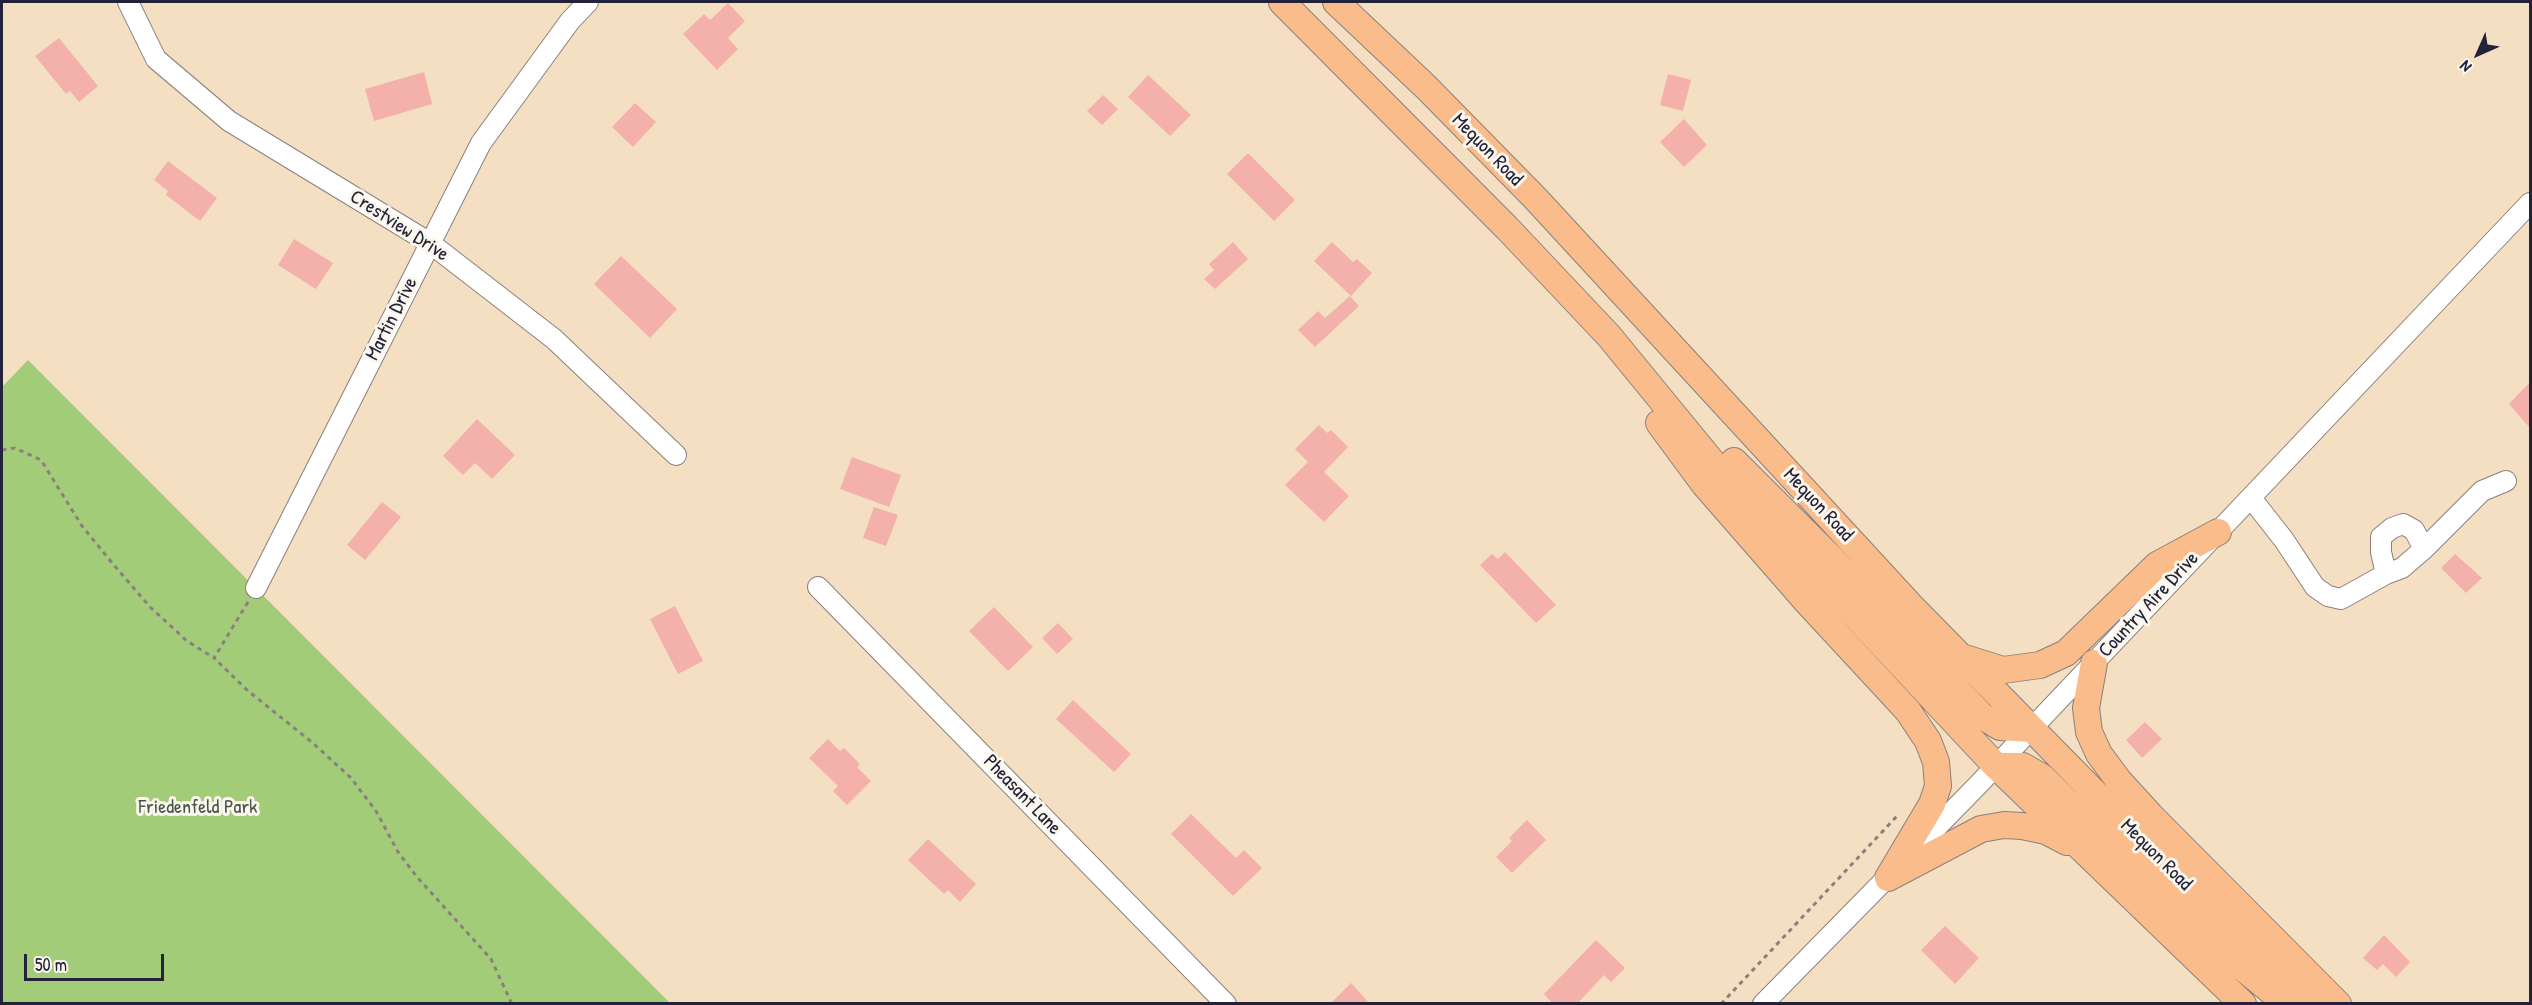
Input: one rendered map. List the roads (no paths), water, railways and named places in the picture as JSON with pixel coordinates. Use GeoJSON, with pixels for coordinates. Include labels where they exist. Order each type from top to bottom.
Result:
{"type":"FeatureCollection","features":[{"type":"Feature","properties":{"kind":"main road","name":"Mequon Road"},"geometry":{"type":"LineString","coordinates":[[1282,2],[1507,228],[1620,350],[1726,477],[1996,766],[2243,1004]]}},
{"type":"Feature","properties":{"kind":"main road","name":"Mequon Road"},"geometry":{"type":"LineString","coordinates":[[1336,2],[1426,87],[1536,199],[1896,590],[2031,729],[2306,1004]]}},
{"type":"Feature","properties":{"kind":"main road"},"geometry":{"type":"LineString","coordinates":[[1620,350],[1638,394],[1704,484],[1807,602],[1908,711],[1928,741],[1936,762],[1938,786],[1932,804],[1888,878]]}},
{"type":"Feature","properties":{"kind":"main road"},"geometry":{"type":"LineString","coordinates":[[1674,416],[1728,455],[1830,557],[1982,716],[2000,727],[2031,729]]}},
{"type":"Feature","properties":{"kind":"main road"},"geometry":{"type":"LineString","coordinates":[[1960,656],[2003,670],[2040,665],[2066,653],[2157,565],[2218,532]]}},
{"type":"Feature","properties":{"kind":"main road"},"geometry":{"type":"LineString","coordinates":[[2094,663],[2086,708],[2089,732],[2099,754],[2119,781],[2151,816],[2338,1004]]}},
{"type":"Feature","properties":{"kind":"main road"},"geometry":{"type":"LineString","coordinates":[[1996,766],[2023,766],[2042,777],[2200,933],[2287,1004]]}},
{"type":"Feature","properties":{"kind":"main road"},"geometry":{"type":"LineString","coordinates":[[1888,878],[1981,829],[2004,825],[2046,831],[2086,852]]}},
{"type":"Feature","properties":{"kind":"street","name":"Crestview Drive"},"geometry":{"type":"LineString","coordinates":[[128,2],[156,59],[229,121],[430,243],[554,339],[676,455]]}},
{"type":"Feature","properties":{"kind":"street","name":"Martin Drive"},"geometry":{"type":"LineString","coordinates":[[256,588],[481,143],[570,21],[588,2]]}},
{"type":"Feature","properties":{"kind":"street","name":"Country Aire Drive"},"geometry":{"type":"LineString","coordinates":[[1763,1004],[1996,766],[2530,203]]}},
{"type":"Feature","properties":{"kind":"street"},"geometry":{"type":"LineString","coordinates":[[2251,498],[2284,540],[2304,574],[2315,587],[2328,596],[2341,599],[2386,574],[2402,568],[2482,491],[2506,481]]}},
{"type":"Feature","properties":{"kind":"street"},"geometry":{"type":"LineString","coordinates":[[2386,574],[2381,552],[2381,537],[2392,528],[2403,524],[2414,530],[2424,549]]}},
{"type":"Feature","properties":{"kind":"street","name":"Pheasant Lane"},"geometry":{"type":"LineString","coordinates":[[818,587],[1226,1004]]}},
{"type":"Feature","properties":{"kind":"park label","name":"Friedenfeld Park"},"geometry":{"type":"Point","coordinates":[198,808]}}]}
